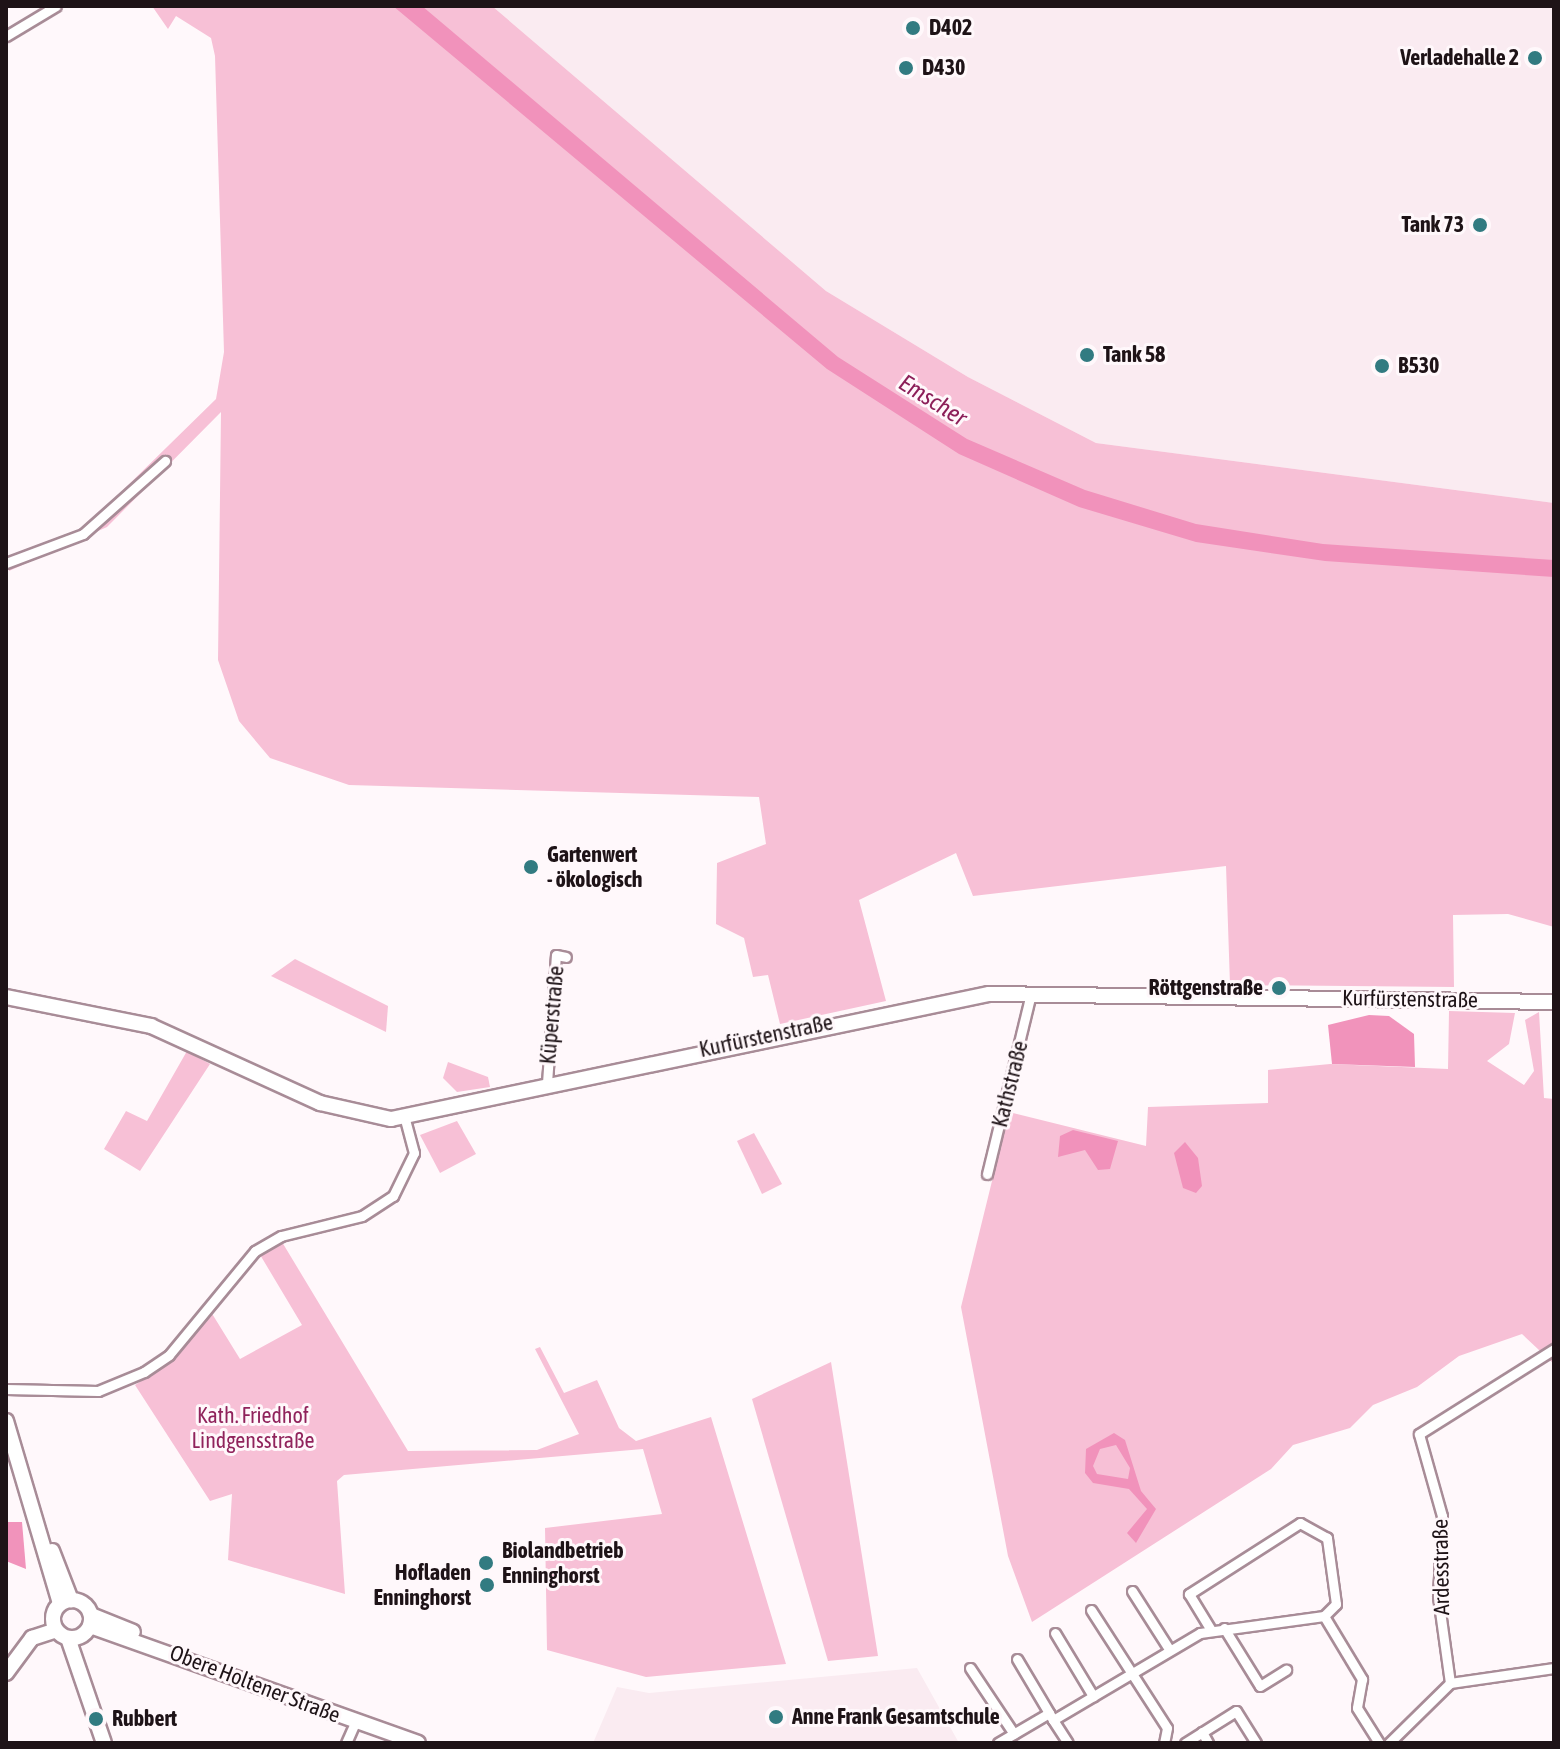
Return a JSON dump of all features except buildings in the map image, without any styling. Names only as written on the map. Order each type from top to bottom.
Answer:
[{"type":"main road","name":"Kurfürstenstraße","points":[[6,997],[109,1013],[202,1046],[333,1108],[405,1119],[547,1083],[913,1005],[1031,993],[1554,1002]]},
{"type":"main road","points":[[6,1421],[24,1489],[66,1602],[64,1631],[104,1743]]},
{"type":"main road","points":[[66,1602],[91,1620]]},
{"type":"main road","points":[[6,1673],[20,1651],[91,1620]]},
{"type":"main road","name":"Obere Holtener Straße","points":[[91,1620],[355,1723],[418,1743]]},
{"type":"street","points":[[6,36],[56,6]]},
{"type":"street","points":[[6,563],[83,534],[165,461]]},
{"type":"street","name":"Küperstraße","points":[[547,1083],[556,955],[566,957]]},
{"type":"street","name":"Kathstraße","points":[[987,1174],[1031,993]]},
{"type":"street","points":[[6,1389],[98,1391],[144,1372],[169,1355],[255,1251],[281,1236],[362,1216],[393,1196],[414,1153],[405,1119]]},
{"type":"street","name":"Ardesstraße","points":[[1450,1683],[1438,1596],[1442,1516],[1419,1434],[1554,1349]]},
{"type":"street","points":[[998,1743],[1093,1696],[1169,1649],[1211,1630],[1324,1616],[1336,1604],[1334,1552],[1313,1525],[1300,1523],[1189,1594],[1211,1630]]},
{"type":"street","points":[[1132,1591],[1169,1649]]},
{"type":"street","points":[[1091,1610],[1167,1728],[1167,1743]]},
{"type":"street","points":[[1324,1616],[1362,1679],[1357,1708],[1379,1743]]},
{"type":"street","points":[[1224,1628],[1260,1686],[1286,1670]]},
{"type":"street","points":[[1055,1633],[1093,1696]]},
{"type":"street","points":[[1017,1659],[1068,1743]]},
{"type":"street","points":[[970,1668],[1014,1734]]},
{"type":"street","points":[[1389,1743],[1450,1683],[1554,1668]]},
{"type":"street","points":[[1185,1743],[1236,1711],[1256,1743]]},
{"type":"street","points":[[346,1743],[355,1723]]},
{"type":"street","points":[[1202,1732],[1208,1743]]},
{"type":"shaded area","points":[[393,6],[422,6],[838,357],[967,439],[1085,490],[1196,524],[1323,544],[1554,560],[1554,577],[1325,561],[1196,542],[1079,507],[959,454],[827,369]]},
{"type":"shaded area","points":[[492,6],[1554,6],[1554,503],[1096,443],[968,377],[826,291]]},
{"type":"shaded area","points":[[1369,1015],[1389,1016],[1414,1034],[1415,1067],[1332,1064],[1328,1025]]},
{"type":"shaded area","points":[[1073,1130],[1118,1141],[1110,1169],[1098,1170],[1085,1150],[1058,1157],[1060,1136]]},
{"type":"shaded area","points":[[1185,1142],[1198,1158],[1202,1186],[1196,1193],[1183,1188],[1174,1153]]},
{"type":"shaded area","points":[[1114,1433],[1125,1440],[1141,1491],[1156,1509],[1136,1543],[1127,1533],[1147,1509],[1129,1489],[1093,1483],[1085,1473],[1086,1449]],"holes":[[[1116,1445],[1130,1468],[1128,1479],[1097,1474],[1093,1466],[1100,1449]]]},
{"type":"shaded area","points":[[6,1522],[22,1522],[26,1569],[6,1561]]},
{"type":"shaded area","name":"Anne Frank Gesamtschule","points":[[917,1668],[959,1743],[593,1743],[617,1687],[649,1693]]},
{"type":"green space","points":[[152,6],[492,6],[826,291],[968,377],[1096,443],[1554,503],[1554,927],[1508,914],[1453,915],[1454,987],[1230,985],[1226,866],[973,896],[956,853],[859,900],[886,1001],[780,1024],[768,975],[753,977],[744,938],[716,924],[717,863],[766,844],[759,797],[349,785],[270,758],[239,721],[218,660],[221,412],[107,527],[9,571],[10,563],[71,541],[216,399],[224,352],[215,56],[211,38],[176,16],[168,29]]},
{"type":"green space","points":[[295,959],[388,1006],[386,1032],[271,976]]},
{"type":"green space","points":[[1449,1011],[1515,1013],[1509,1044],[1487,1061],[1524,1085],[1534,1071],[1525,1020],[1539,1012],[1544,1098],[1554,1099],[1554,1364],[1522,1334],[1459,1356],[1417,1387],[1373,1405],[1350,1428],[1293,1445],[1271,1469],[1032,1622],[1008,1556],[961,1307],[1009,1112],[1146,1146],[1148,1107],[1268,1103],[1268,1070],[1330,1064],[1448,1069]]},
{"type":"green space","points":[[187,1051],[210,1064],[140,1171],[104,1149],[126,1111],[147,1121]]},
{"type":"green space","points":[[448,1062],[488,1077],[490,1087],[457,1092],[443,1078]]},
{"type":"green space","points":[[457,1121],[476,1154],[440,1173],[420,1135]]},
{"type":"green space","points":[[754,1133],[782,1184],[762,1194],[737,1141]]},
{"type":"green space","name":"Kath. Friedhof Lindgensstraße","points":[[282,1242],[408,1451],[537,1450],[579,1434],[535,1349],[540,1347],[564,1393],[597,1380],[619,1428],[636,1441],[711,1417],[786,1664],[646,1677],[547,1650],[545,1528],[662,1514],[643,1449],[344,1475],[337,1481],[345,1594],[228,1560],[232,1494],[210,1501],[135,1385],[170,1362],[211,1312],[240,1359],[302,1325],[259,1253]]},
{"type":"green space","points":[[831,1362],[878,1656],[828,1661],[752,1399]]},
{"type":"place","name":"D402","points":[[913,28]]},
{"type":"place","name":"Verladehalle 2","points":[[1535,58]]},
{"type":"place","name":"D430","points":[[906,68]]},
{"type":"place","name":"Tank 73","points":[[1480,225]]},
{"type":"place","name":"Tank 58","points":[[1087,355]]},
{"type":"place","name":"B530","points":[[1382,366]]},
{"type":"place","name":"Gartenwert - ökologisch","points":[[531,867]]},
{"type":"place","name":"Röttgenstraße","points":[[1279,988]]},
{"type":"place","name":"Biolandbetrieb Enninghorst","points":[[486,1563]]},
{"type":"place","name":"Hofladen Enninghorst","points":[[487,1585]]},
{"type":"place","name":"Anne Frank Gesamtschule","points":[[776,1717]]},
{"type":"place","name":"Rubbert","points":[[96,1719]]},
{"type":"water label","name":"Emscher","points":[[933,400]]}]
